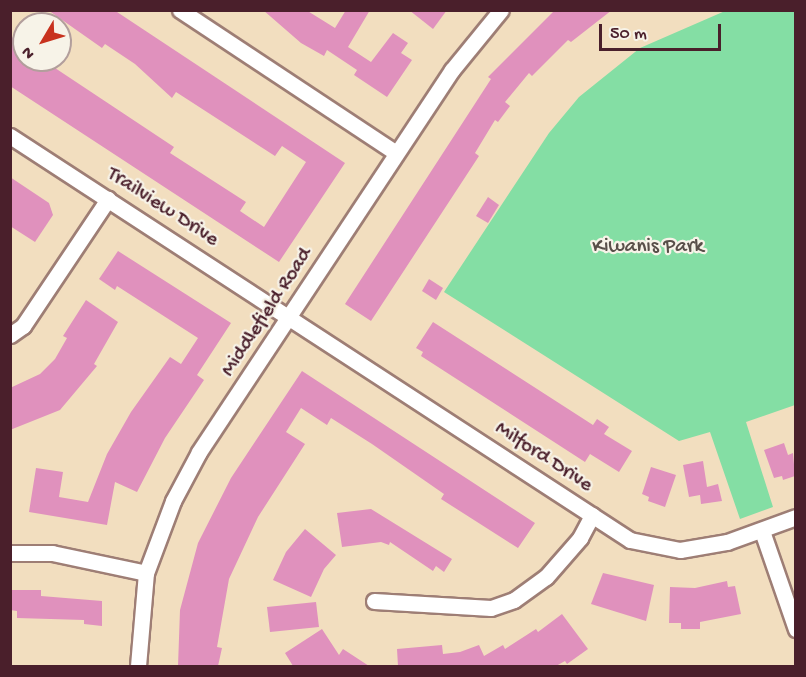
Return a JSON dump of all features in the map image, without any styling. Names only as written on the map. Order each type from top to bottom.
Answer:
[{"type":"street","points":[[180,10],[396,153]]},
{"type":"street","name":"Middlefield Road","points":[[138,666],[146,573],[173,501],[199,452],[452,70],[501,10]]},
{"type":"street","name":"Trailview Drive","points":[[10,136],[291,315]]},
{"type":"street","points":[[10,335],[22,326],[108,199]]},
{"type":"street","name":"Milford Drive","points":[[291,315],[630,540],[680,550],[762,531],[795,518]]},
{"type":"street","points":[[374,602],[491,608],[514,600],[546,577],[580,538],[592,515]]},
{"type":"street","points":[[762,531],[795,629]]},
{"type":"street","points":[[10,553],[52,553],[146,573]]},
{"type":"green space","name":"Kiwanis Park","points":[[725,11],[796,11],[795,405],[746,422],[773,507],[740,519],[710,432],[679,441],[444,292],[549,133],[579,97],[640,48]]},
{"type":"building","points":[[48,10],[114,10],[345,163],[279,262],[10,86],[10,36],[12,37],[12,72],[61,72],[174,147],[170,153],[246,202],[240,211],[264,227],[306,162],[282,146],[275,156],[176,92],[172,98],[135,64],[105,44],[102,48],[72,27],[72,12]]},
{"type":"building","points":[[263,10],[306,10],[335,28],[346,10],[370,10],[348,47],[371,62],[393,33],[408,43],[401,53],[412,60],[387,97],[354,75],[357,70],[327,50],[324,56],[301,43]]},
{"type":"building","points":[[409,10],[447,10],[433,29]]},
{"type":"building","points":[[555,10],[612,10],[571,42],[568,40],[532,76],[529,73],[505,102],[510,106],[498,122],[495,120],[475,153],[479,156],[371,321],[345,304],[491,79],[488,77]]},
{"type":"building","points":[[10,177],[49,203],[53,215],[35,242],[10,226]]},
{"type":"building","points":[[488,197],[499,205],[488,223],[476,216]]},
{"type":"building","points":[[118,251],[231,323],[197,375],[204,380],[165,438],[137,492],[115,482],[107,525],[29,512],[36,468],[63,472],[59,497],[88,502],[107,454],[131,412],[170,357],[181,364],[198,338],[117,286],[115,290],[99,279]]},
{"type":"building","points":[[429,279],[443,288],[436,300],[422,291]]},
{"type":"building","points":[[86,300],[118,322],[94,364],[97,366],[60,410],[10,430],[10,388],[40,374],[55,359],[67,338],[63,336]]},
{"type":"building","points":[[433,322],[593,425],[597,419],[609,427],[604,434],[632,451],[619,472],[590,454],[585,462],[421,356],[423,352],[416,348]]},
{"type":"building","points":[[302,371],[535,523],[518,548],[441,499],[444,494],[372,444],[331,418],[327,425],[301,408],[286,432],[305,444],[258,517],[229,579],[217,647],[222,648],[218,666],[178,666],[180,610],[198,543],[231,478]]},
{"type":"building","points":[[784,443],[788,455],[793,453],[795,476],[783,480],[782,476],[774,478],[764,450]]},
{"type":"building","points":[[703,461],[707,487],[718,484],[722,501],[701,504],[700,495],[689,497],[683,465]]},
{"type":"building","points":[[651,467],[676,475],[665,507],[648,501],[649,497],[642,494]]},
{"type":"building","points":[[371,509],[452,559],[444,572],[436,566],[433,571],[390,542],[389,545],[381,542],[342,547],[337,513]]},
{"type":"building","points":[[305,529],[336,555],[324,569],[311,597],[273,580],[286,552]]},
{"type":"building","points":[[603,573],[654,585],[646,621],[591,604]]},
{"type":"building","points":[[727,581],[728,587],[735,586],[741,614],[700,622],[700,629],[681,629],[681,623],[669,623],[670,587],[695,588]]},
{"type":"building","points":[[10,590],[41,590],[41,596],[102,601],[102,626],[84,624],[84,620],[17,618],[17,611],[10,610]]},
{"type":"building","points":[[316,602],[319,627],[270,632],[267,607]]},
{"type":"building","points":[[562,614],[588,649],[567,664],[565,661],[556,666],[398,666],[397,649],[442,645],[443,654],[460,652],[479,645],[484,656],[503,645],[505,649],[536,629],[538,632]]},
{"type":"building","points":[[322,629],[339,655],[343,649],[369,666],[293,666],[285,653]]}]
